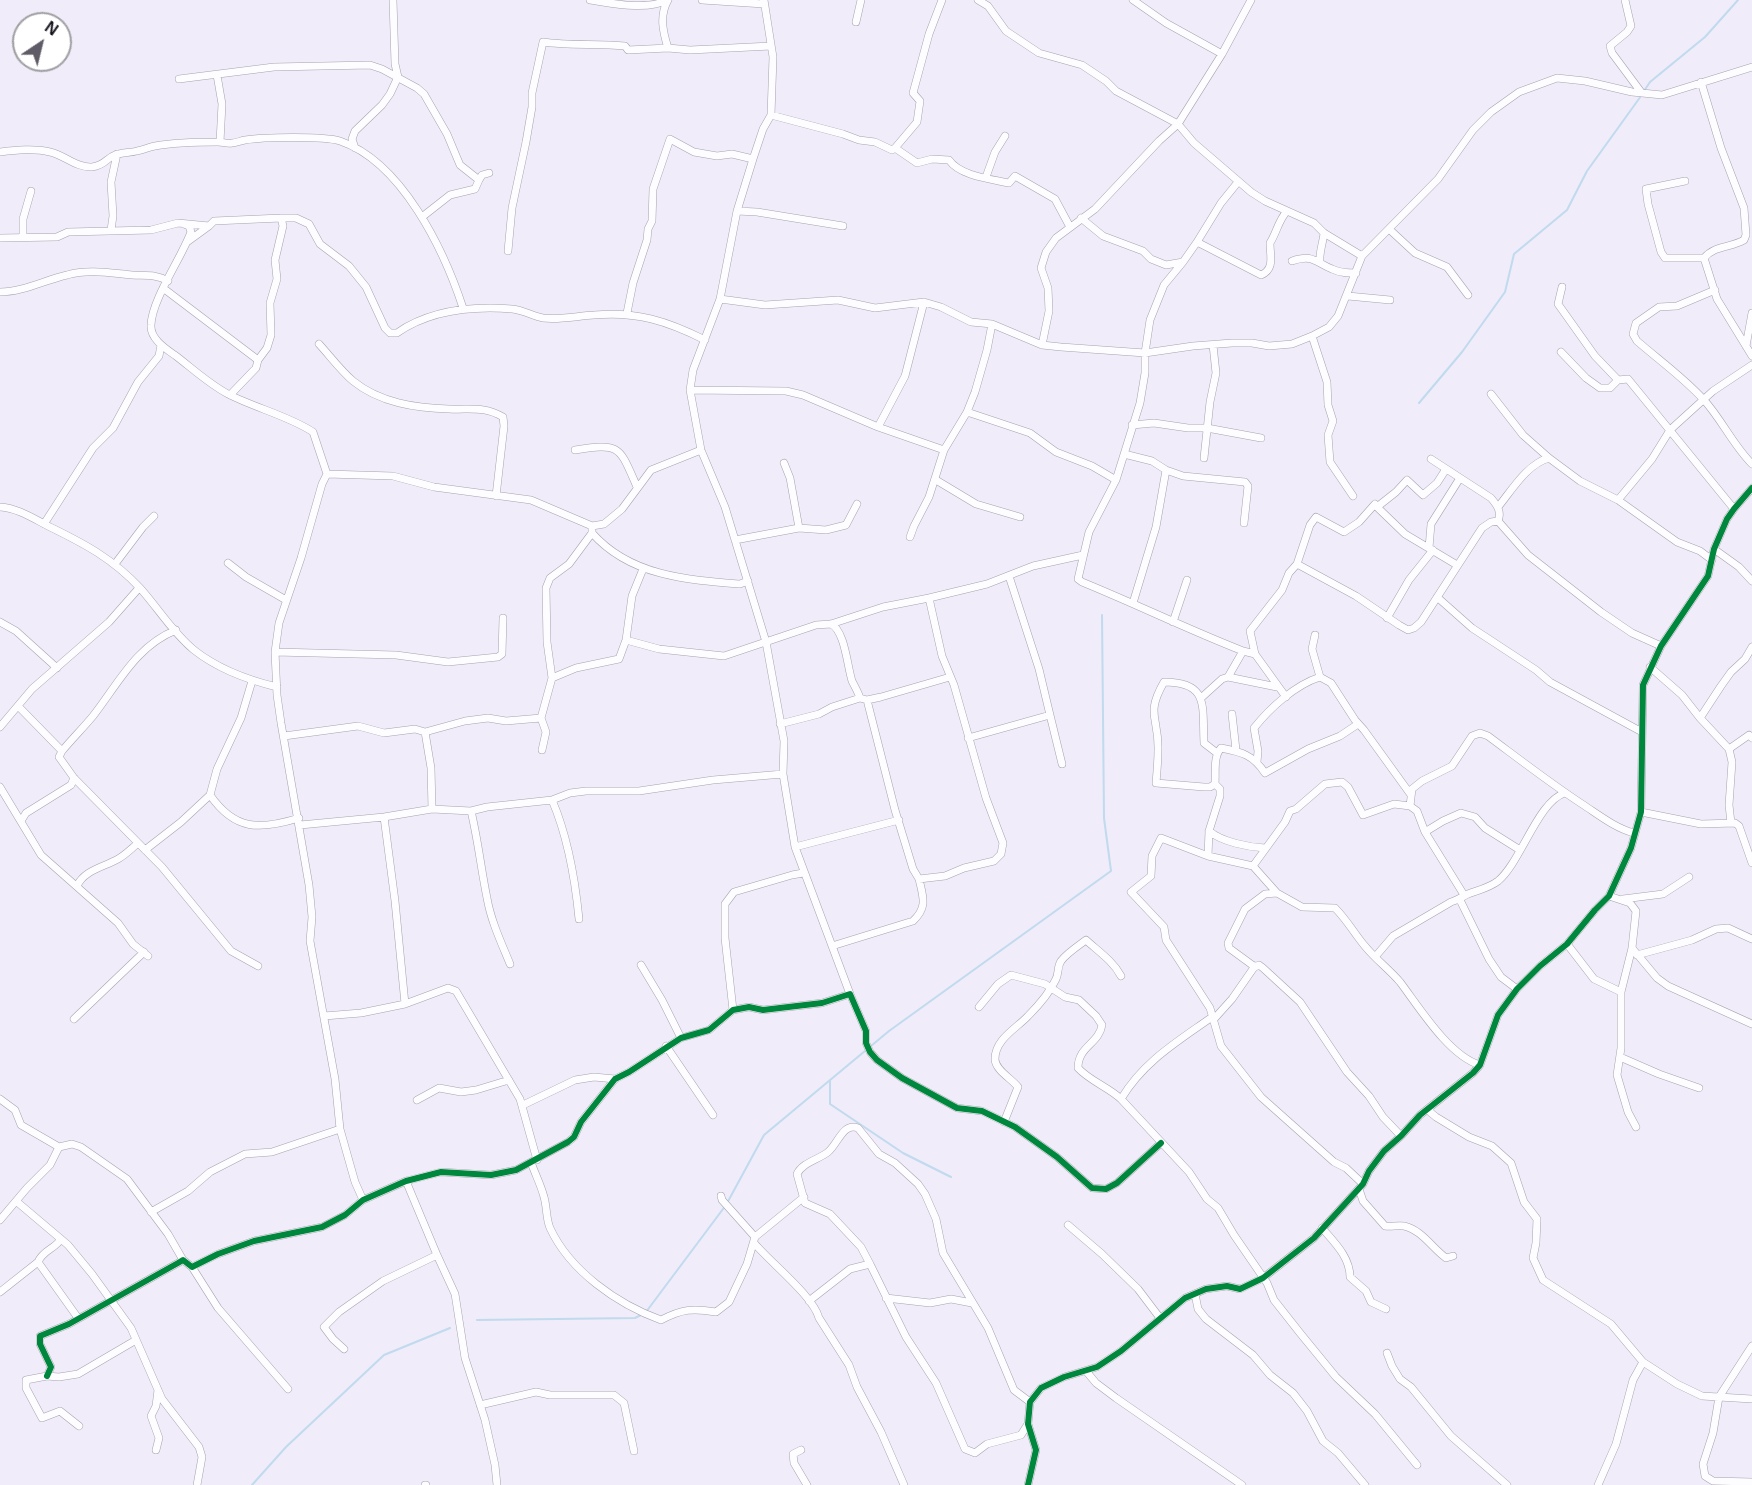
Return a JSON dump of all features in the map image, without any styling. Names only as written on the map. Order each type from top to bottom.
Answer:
[{"type":"street","points":[[355,148],[352,139],[355,131],[382,105],[398,77],[395,64],[393,0]]},
{"type":"street","points":[[590,0],[617,4],[658,5],[667,0]]},
{"type":"street","points":[[667,0],[662,22],[668,48]]},
{"type":"street","points":[[702,0],[764,2],[773,57],[771,115],[763,129],[737,211],[720,299],[693,370],[690,390],[701,450],[725,507],[766,642],[783,741],[783,774],[795,847],[803,873],[866,1031],[866,1043],[877,1060],[902,1078],[957,1108],[982,1111],[1016,1127],[1057,1157],[1092,1188],[1106,1189],[1117,1183],[1161,1143]]},
{"type":"street","points":[[856,22],[861,0]]},
{"type":"street","points":[[771,115],[859,140],[875,142],[891,150],[895,148],[917,122],[920,101],[913,93],[929,34],[942,0]]},
{"type":"street","points":[[978,0],[988,6],[1006,32],[1040,53],[1082,65],[1106,81],[1116,91],[1178,124],[1194,143],[1238,182],[1265,201],[1314,223],[1324,233],[1362,256]]},
{"type":"street","points":[[1133,0],[1166,23],[1222,54]]},
{"type":"street","points":[[1042,345],[1049,311],[1048,288],[1041,268],[1046,252],[1056,238],[1095,208],[1178,124],[1222,54],[1251,0]]},
{"type":"street","points":[[1624,0],[1631,26],[1610,46],[1612,53],[1641,92]]},
{"type":"street","points":[[508,251],[512,208],[543,42],[613,44],[625,46],[628,50],[771,46]]},
{"type":"street","points":[[179,79],[274,67],[370,65],[398,77],[424,94],[447,134],[460,165],[479,180]]},
{"type":"street","points":[[720,299],[765,306],[838,300],[875,308],[924,302],[941,307],[970,322],[992,324],[1042,345],[1145,353],[1193,346],[1252,343],[1269,346],[1292,344],[1329,327],[1348,297],[1362,256],[1438,179],[1473,130],[1491,112],[1519,92],[1557,78],[1585,81],[1632,92],[1662,95],[1739,73],[1752,67]]},
{"type":"street","points":[[217,75],[222,104],[219,142]]},
{"type":"street","points":[[1701,82],[1720,148],[1744,208],[1746,229],[1744,240],[1709,252],[1704,258]]},
{"type":"street","points":[[986,177],[995,152],[1005,136]]},
{"type":"street","points":[[0,152],[47,151],[81,166],[91,167],[106,163],[112,155],[157,146],[316,138],[339,141],[355,148],[392,175],[422,217],[456,286],[463,308]]},
{"type":"street","points":[[627,313],[633,282],[652,221],[653,189],[670,139],[694,152],[717,156],[732,154],[753,159]]},
{"type":"street","points":[[895,148],[917,163],[932,159],[948,160],[953,166],[1009,183],[1015,176],[1055,199],[1070,227]]},
{"type":"street","points":[[111,230],[113,216],[111,182],[117,154]]},
{"type":"street","points":[[422,217],[450,195],[475,189],[482,175],[489,173]]},
{"type":"street","points":[[1685,181],[1646,189],[1648,204],[1661,252],[1665,258],[1704,258]]},
{"type":"street","points":[[1238,182],[1221,203],[1183,262],[1164,285],[1159,297],[1150,320],[1140,403],[1116,480],[1089,532],[1078,579],[1173,622],[1255,654]]},
{"type":"street","points":[[23,238],[23,219],[31,191]]},
{"type":"street","points":[[737,211],[757,212],[843,226]]},
{"type":"street","points":[[1197,242],[1248,270],[1261,275],[1265,274],[1270,268],[1270,243],[1279,220],[1287,211]]},
{"type":"street","points":[[230,395],[256,368],[271,335],[270,303],[277,279],[275,260],[283,226],[281,218]]},
{"type":"street","points":[[187,242],[214,221],[296,218],[309,224],[320,244],[350,266],[366,287],[385,328],[390,333],[397,333],[434,316],[463,308],[514,310],[544,318],[627,313],[657,319],[705,340]]},
{"type":"street","points":[[1081,218],[1104,236],[1143,251],[1151,259],[1166,265],[1183,262]]},
{"type":"street","points":[[184,224],[189,226],[191,232],[163,288],[150,326],[153,335],[161,345],[209,383],[230,395],[313,432],[327,474],[279,623],[275,652],[277,687],[311,906],[310,941],[335,1079],[340,1129],[355,1182],[363,1200]]},
{"type":"street","points":[[0,238],[57,237],[68,232],[151,230],[184,224],[208,226]]},
{"type":"street","points":[[1389,229],[1414,253],[1448,267],[1468,295]]},
{"type":"street","points":[[1320,262],[1319,254],[1323,245],[1324,233]]},
{"type":"street","points":[[1292,261],[1312,258],[1329,268],[1356,273]]},
{"type":"street","points":[[1704,258],[1717,299],[1752,356]]},
{"type":"street","points":[[0,292],[31,286],[69,274],[89,272],[150,275],[168,281]]},
{"type":"street","points":[[1562,287],[1558,304],[1595,356],[1618,380]]},
{"type":"street","points":[[163,288],[258,360]]},
{"type":"street","points":[[1715,290],[1677,306],[1659,307],[1636,323],[1633,334],[1637,341],[1704,400],[1741,453],[1752,464]]},
{"type":"street","points":[[1348,297],[1390,300]]},
{"type":"street","points":[[878,427],[905,376],[924,302]]},
{"type":"street","points":[[1746,346],[1752,313]]},
{"type":"street","points":[[910,537],[936,480],[944,450],[967,412],[987,350],[992,324]]},
{"type":"street","points":[[1312,336],[1327,382],[1328,405],[1333,421],[1328,435],[1330,462],[1353,496]]},
{"type":"street","points":[[318,344],[353,381],[378,395],[418,408],[488,409],[503,417],[496,496]]},
{"type":"street","points":[[44,524],[93,448],[113,428],[138,381],[159,356],[161,345]]},
{"type":"street","points":[[1204,458],[1216,373],[1213,345]]},
{"type":"street","points":[[1561,352],[1586,378],[1600,388],[1610,388],[1618,380],[1628,379],[1734,509]]},
{"type":"street","points":[[1618,500],[1652,459],[1670,430],[1722,384],[1752,365]]},
{"type":"street","points":[[690,390],[786,391],[802,395],[878,427],[944,450]]},
{"type":"street","points":[[1491,394],[1523,435],[1549,458],[1580,481],[1618,500],[1677,542],[1700,551],[1712,560]]},
{"type":"street","points":[[967,412],[1030,433],[1056,452],[1092,466],[1116,480]]},
{"type":"street","points":[[1132,425],[1154,423],[1207,428],[1261,438]]},
{"type":"street","points":[[575,450],[604,446],[614,449],[623,456],[637,487]]},
{"type":"street","points":[[542,750],[546,732],[541,718],[552,678],[547,642],[546,588],[550,578],[569,564],[592,530],[604,524],[622,509],[651,470],[701,450]]},
{"type":"street","points":[[1124,454],[1152,461],[1166,470],[1183,476],[1245,482],[1248,486],[1244,523]]},
{"type":"street","points":[[1498,507],[1532,466],[1540,460],[1549,458]]},
{"type":"street","points":[[1431,459],[1491,498],[1498,507],[1500,517],[1498,521]]},
{"type":"street","points":[[784,463],[790,478],[800,528]]},
{"type":"street","points":[[1377,507],[1407,480],[1423,495],[1437,483],[1446,469]]},
{"type":"street","points":[[1133,603],[1156,527],[1166,470]]},
{"type":"street","points":[[327,474],[393,476],[434,486],[531,500],[592,530],[601,544],[644,569],[683,579],[740,584],[748,581]]},
{"type":"street","points":[[1387,618],[1409,580],[1431,549],[1431,524],[1460,478]]},
{"type":"street","points":[[936,480],[976,504],[1020,517]]},
{"type":"street","points":[[1028,1485],[1036,1450],[1028,1424],[1030,1402],[1041,1388],[1064,1377],[1097,1367],[1121,1351],[1185,1298],[1206,1289],[1227,1286],[1240,1289],[1263,1278],[1296,1253],[1361,1186],[1384,1151],[1430,1107],[1456,1088],[1480,1065],[1498,1015],[1516,989],[1567,944],[1609,896],[1631,848],[1641,812],[1643,685],[1661,646],[1708,576],[1714,549],[1734,509],[1752,488]]},
{"type":"street","points":[[735,540],[800,528],[826,530],[846,525],[857,504]]},
{"type":"street","points":[[1286,697],[1255,654],[1250,631],[1282,590],[1289,573],[1297,564],[1310,525],[1316,517],[1344,532],[1359,522],[1375,504],[1405,534],[1457,565]]},
{"type":"street","points":[[0,507],[18,511],[92,547],[115,564],[195,650],[232,672],[252,681],[277,687]]},
{"type":"street","points":[[115,564],[154,516]]},
{"type":"street","points":[[1297,564],[1356,596],[1408,630],[1421,622],[1482,528],[1491,522],[1498,521]]},
{"type":"street","points":[[1498,521],[1528,555],[1601,612],[1632,633],[1661,646]]},
{"type":"street","points":[[1714,549],[1739,567],[1752,581]]},
{"type":"street","points":[[626,640],[659,649],[724,656],[816,625],[831,624],[883,607],[954,593],[1033,566],[1083,555]]},
{"type":"street","points":[[228,563],[246,577],[286,600]]},
{"type":"street","points":[[552,678],[576,668],[619,659],[626,640],[632,596],[644,569]]},
{"type":"street","points":[[1009,576],[1039,669],[1062,764]]},
{"type":"street","points":[[1173,622],[1187,580]]},
{"type":"street","points":[[0,727],[32,688],[109,622],[139,588]]},
{"type":"street","points":[[1437,597],[1472,628],[1536,670],[1550,682],[1642,732]]},
{"type":"street","points":[[919,879],[945,876],[964,868],[994,861],[1000,854],[1004,843],[986,798],[979,767],[933,622],[929,598]]},
{"type":"street","points":[[275,652],[396,655],[448,662],[498,657],[502,654],[503,618]]},
{"type":"street","points":[[0,622],[16,631],[57,668]]},
{"type":"street","points":[[831,624],[836,626],[840,634],[852,680],[864,699],[898,820],[913,869],[919,879],[924,903],[921,914],[913,921],[832,946]]},
{"type":"street","points":[[176,630],[160,637],[145,649],[59,757],[74,778],[183,891],[231,951],[258,966]]},
{"type":"street","points":[[1315,635],[1312,648],[1320,677],[1331,683],[1358,724],[1411,795]]},
{"type":"street","points":[[1700,717],[1731,672],[1745,659],[1752,647]]},
{"type":"street","points":[[1228,677],[1243,651]]},
{"type":"street","points":[[1650,667],[1682,695],[1729,749],[1732,762],[1729,805],[1731,823]]},
{"type":"street","points":[[780,724],[819,714],[832,707],[908,691],[950,677]]},
{"type":"street","points":[[1201,698],[1222,679],[1228,677],[1278,687]]},
{"type":"street","points":[[1257,762],[1254,728],[1286,697],[1320,677]]},
{"type":"street","points":[[145,850],[181,822],[210,795],[217,769],[241,718],[252,681]]},
{"type":"street","points":[[1215,784],[1204,787],[1156,783],[1158,749],[1152,712],[1156,696],[1164,682],[1194,688],[1201,698],[1204,743],[1217,753]]},
{"type":"street","points":[[18,705],[62,751]]},
{"type":"street","points":[[1232,714],[1236,750]]},
{"type":"street","points":[[968,738],[1050,715]]},
{"type":"street","points":[[284,736],[358,726],[384,733],[416,729],[425,732],[465,721],[488,718],[506,721],[541,718]]},
{"type":"street","points":[[1208,856],[1209,831],[1220,795],[1220,789],[1215,784],[1217,753],[1221,748],[1236,750],[1257,762],[1265,773],[1308,749],[1340,736],[1358,724]]},
{"type":"street","points":[[425,732],[431,768],[432,809]]},
{"type":"street","points":[[1410,806],[1412,789],[1422,781],[1452,766],[1472,736],[1480,733],[1488,736],[1565,793],[1612,824],[1634,833]]},
{"type":"street","points":[[1729,749],[1749,735],[1752,738]]},
{"type":"street","points":[[210,795],[234,820],[251,826],[384,817],[432,809],[471,811],[552,800],[570,793],[586,791],[639,791],[713,780],[783,774]]},
{"type":"street","points":[[21,821],[26,813],[71,785],[74,778]]},
{"type":"street","points":[[1253,866],[1285,822],[1290,811],[1296,809],[1325,784],[1342,782],[1348,787],[1363,815],[1394,804],[1410,806],[1417,811],[1425,832],[1462,898],[1489,959],[1501,977],[1516,989]]},
{"type":"street","points":[[1555,798],[1557,786]]},
{"type":"street","points":[[0,788],[41,855],[118,923],[133,944],[146,954],[74,1018]]},
{"type":"street","points":[[1375,957],[1393,936],[1451,902],[1499,880],[1555,798],[1565,793]]},
{"type":"street","points":[[552,800],[567,845],[579,919]]},
{"type":"street","points":[[471,811],[487,898],[495,928],[510,964]]},
{"type":"street","points":[[1641,812],[1701,824],[1731,823],[1739,826],[1752,863]]},
{"type":"street","points":[[1425,832],[1443,820],[1461,813],[1475,817],[1485,828],[1520,850]]},
{"type":"street","points":[[384,817],[405,1004]]},
{"type":"street","points":[[795,847],[898,820]]},
{"type":"street","points":[[1209,831],[1219,839],[1253,848],[1265,848]]},
{"type":"street","points":[[1453,1256],[1446,1258],[1428,1241],[1410,1229],[1403,1226],[1385,1226],[1363,1201],[1361,1186],[1346,1168],[1334,1162],[1261,1097],[1221,1046],[1210,1008],[1166,940],[1164,927],[1131,892],[1151,876],[1152,856],[1157,845],[1161,843],[1161,838],[1208,856],[1253,866],[1277,893],[1302,907],[1335,908],[1347,919],[1360,940],[1375,957],[1389,969],[1422,1014],[1465,1059],[1480,1065]]},
{"type":"street","points":[[77,885],[86,874],[119,858],[138,844]]},
{"type":"street","points":[[733,1010],[725,938],[725,904],[734,892],[803,873]]},
{"type":"street","points":[[1623,899],[1663,894],[1689,877]]},
{"type":"street","points":[[1277,893],[1265,894],[1245,909],[1228,944],[1229,948],[1255,966],[1259,965],[1263,968],[1300,1002],[1347,1072],[1401,1136]]},
{"type":"street","points":[[1609,896],[1623,899],[1630,903],[1636,911],[1632,948],[1621,992],[1620,1057],[1617,1075],[1628,1112],[1636,1127]]},
{"type":"street","points":[[1637,955],[1692,940],[1716,929],[1728,928],[1752,939]]},
{"type":"street","points":[[1004,1122],[1018,1087],[997,1067],[995,1059],[998,1047],[1006,1035],[1028,1017],[1045,997],[1057,977],[1063,958],[1086,940],[1106,959],[1114,963],[1121,976]]},
{"type":"street","points":[[1567,944],[1594,978],[1621,992]]},
{"type":"street","points":[[1632,948],[1657,978],[1668,986],[1752,1024]]},
{"type":"street","points":[[641,965],[681,1038]]},
{"type":"street","points":[[1121,1099],[1133,1079],[1162,1052],[1213,1018],[1232,999],[1255,966]]},
{"type":"street","points":[[979,1006],[998,984],[1011,975],[1051,987],[1065,997],[1080,1000],[1096,1016],[1102,1025],[1101,1030],[1081,1053],[1078,1068],[1121,1099],[1189,1172],[1208,1199],[1218,1208],[1283,1313],[1359,1401],[1375,1414],[1417,1465]]},
{"type":"street","points":[[324,1016],[361,1013],[405,1004],[448,988],[456,991],[523,1105],[549,1227],[569,1260],[604,1289],[644,1314],[661,1320],[675,1312],[695,1308],[716,1312],[729,1302],[755,1240],[804,1197]]},
{"type":"street","points":[[192,1267],[218,1254],[254,1241],[322,1227],[345,1215],[363,1200],[406,1181],[441,1172],[491,1175],[516,1170],[574,1137],[581,1122],[615,1079],[681,1038],[709,1030],[733,1010],[749,1007],[763,1010],[822,1003],[850,994]]},
{"type":"street","points":[[666,1046],[713,1115]]},
{"type":"street","points":[[1620,1057],[1700,1088]]},
{"type":"street","points":[[523,1105],[575,1080],[594,1077],[615,1079]]},
{"type":"street","points":[[417,1100],[439,1088],[461,1092],[509,1080]]},
{"type":"street","points":[[0,1099],[15,1110],[21,1125],[59,1147],[72,1144],[81,1147],[127,1179],[168,1234],[183,1260],[192,1267],[218,1308],[288,1389]]},
{"type":"street","points":[[1430,1107],[1430,1112],[1436,1117],[1469,1137],[1492,1146],[1511,1163],[1524,1202],[1537,1218],[1533,1258],[1543,1280],[1611,1324],[1643,1362],[1688,1390],[1702,1396],[1752,1399]]},
{"type":"street","points":[[1028,1424],[1021,1435],[987,1444],[975,1453],[965,1449],[936,1383],[906,1337],[861,1247],[830,1214],[806,1203],[797,1174],[800,1168],[828,1152],[839,1140],[844,1130],[854,1126],[858,1128],[879,1154],[895,1163],[918,1184],[925,1194],[936,1219],[943,1253],[988,1328],[1014,1390],[1030,1402]]},
{"type":"street","points":[[151,1212],[188,1191],[210,1172],[245,1154],[272,1152],[340,1129]]},
{"type":"street","points":[[0,1220],[50,1165],[59,1147]]},
{"type":"street","points":[[406,1181],[436,1255],[455,1294],[465,1359],[480,1405],[495,1465],[497,1485]]},
{"type":"street","points":[[722,1196],[722,1200],[755,1240],[768,1260],[809,1301],[849,1365],[856,1388],[880,1432],[904,1485]]},
{"type":"street","points":[[16,1201],[61,1239],[92,1274],[131,1328],[158,1390],[178,1422],[199,1447],[202,1457],[199,1484]]},
{"type":"street","points":[[1068,1226],[1138,1288],[1160,1318]]},
{"type":"street","points":[[1322,1228],[1340,1249],[1350,1268],[1350,1277],[1366,1292],[1371,1302],[1386,1309]]},
{"type":"street","points":[[0,1292],[38,1262],[41,1255],[58,1244],[61,1239]]},
{"type":"street","points":[[344,1349],[324,1327],[339,1312],[383,1281],[436,1255]]},
{"type":"street","points":[[47,1376],[51,1367],[40,1344],[40,1336],[78,1318],[183,1260]]},
{"type":"street","points":[[38,1262],[78,1318]]},
{"type":"street","points":[[809,1301],[850,1269],[870,1264]]},
{"type":"street","points":[[1195,1294],[1198,1309],[1206,1319],[1253,1354],[1270,1375],[1293,1393],[1307,1411],[1323,1441],[1338,1453],[1365,1485]]},
{"type":"street","points":[[886,1298],[930,1303],[951,1299],[972,1303]]},
{"type":"street","points":[[79,1426],[60,1411],[42,1418],[25,1383],[26,1380],[78,1374],[136,1340]]},
{"type":"street","points":[[1752,1346],[1719,1397],[1713,1433],[1703,1464],[1705,1476],[1713,1481],[1752,1482]]},
{"type":"street","points":[[1388,1353],[1392,1366],[1400,1379],[1411,1387],[1450,1436],[1507,1485]]},
{"type":"street","points":[[1598,1485],[1616,1444],[1633,1380],[1643,1362]]},
{"type":"street","points":[[1086,1371],[1096,1383],[1116,1398],[1242,1485]]},
{"type":"street","points":[[156,1450],[159,1438],[151,1416],[156,1406],[158,1390]]},
{"type":"street","points":[[480,1405],[536,1392],[550,1395],[614,1395],[624,1403],[634,1451]]},
{"type":"street","points":[[801,1450],[793,1454],[794,1463],[807,1485]]},
{"type":"waterway","points":[[1644,91],[1650,82],[1705,37],[1738,0]]},
{"type":"waterway","points":[[1419,403],[1462,352],[1505,292],[1514,254],[1567,210],[1587,171],[1641,96]]},
{"type":"waterway","points":[[646,1312],[726,1205],[764,1135],[889,1031],[1111,871],[1104,818],[1102,615]]},
{"type":"waterway","points":[[830,1080],[830,1104],[903,1153],[951,1177]]},
{"type":"waterway","points":[[477,1320],[635,1318],[641,1315]]},
{"type":"waterway","points":[[252,1485],[286,1447],[384,1355],[450,1328]]},
{"type":"cycle path","points":[[1028,1485],[1036,1450],[1028,1424],[1030,1402],[1041,1388],[1064,1377],[1097,1367],[1121,1351],[1185,1298],[1206,1289],[1227,1286],[1240,1289],[1263,1278],[1314,1238],[1363,1184],[1369,1171],[1384,1151],[1420,1115],[1480,1065],[1498,1015],[1517,989],[1567,944],[1609,896],[1631,848],[1641,812],[1643,685],[1661,646],[1708,576],[1714,549],[1727,519],[1752,488]]},
{"type":"cycle path","points":[[47,1376],[51,1367],[40,1344],[40,1336],[69,1324],[183,1260],[192,1267],[218,1254],[254,1241],[322,1227],[345,1215],[363,1200],[406,1181],[441,1172],[491,1175],[516,1170],[574,1137],[581,1122],[615,1079],[681,1038],[709,1030],[733,1010],[749,1007],[763,1010],[822,1003],[850,994],[866,1031],[866,1043],[877,1060],[902,1078],[957,1108],[982,1111],[1015,1127],[1057,1157],[1092,1188],[1106,1189],[1117,1183],[1161,1143]]}]
